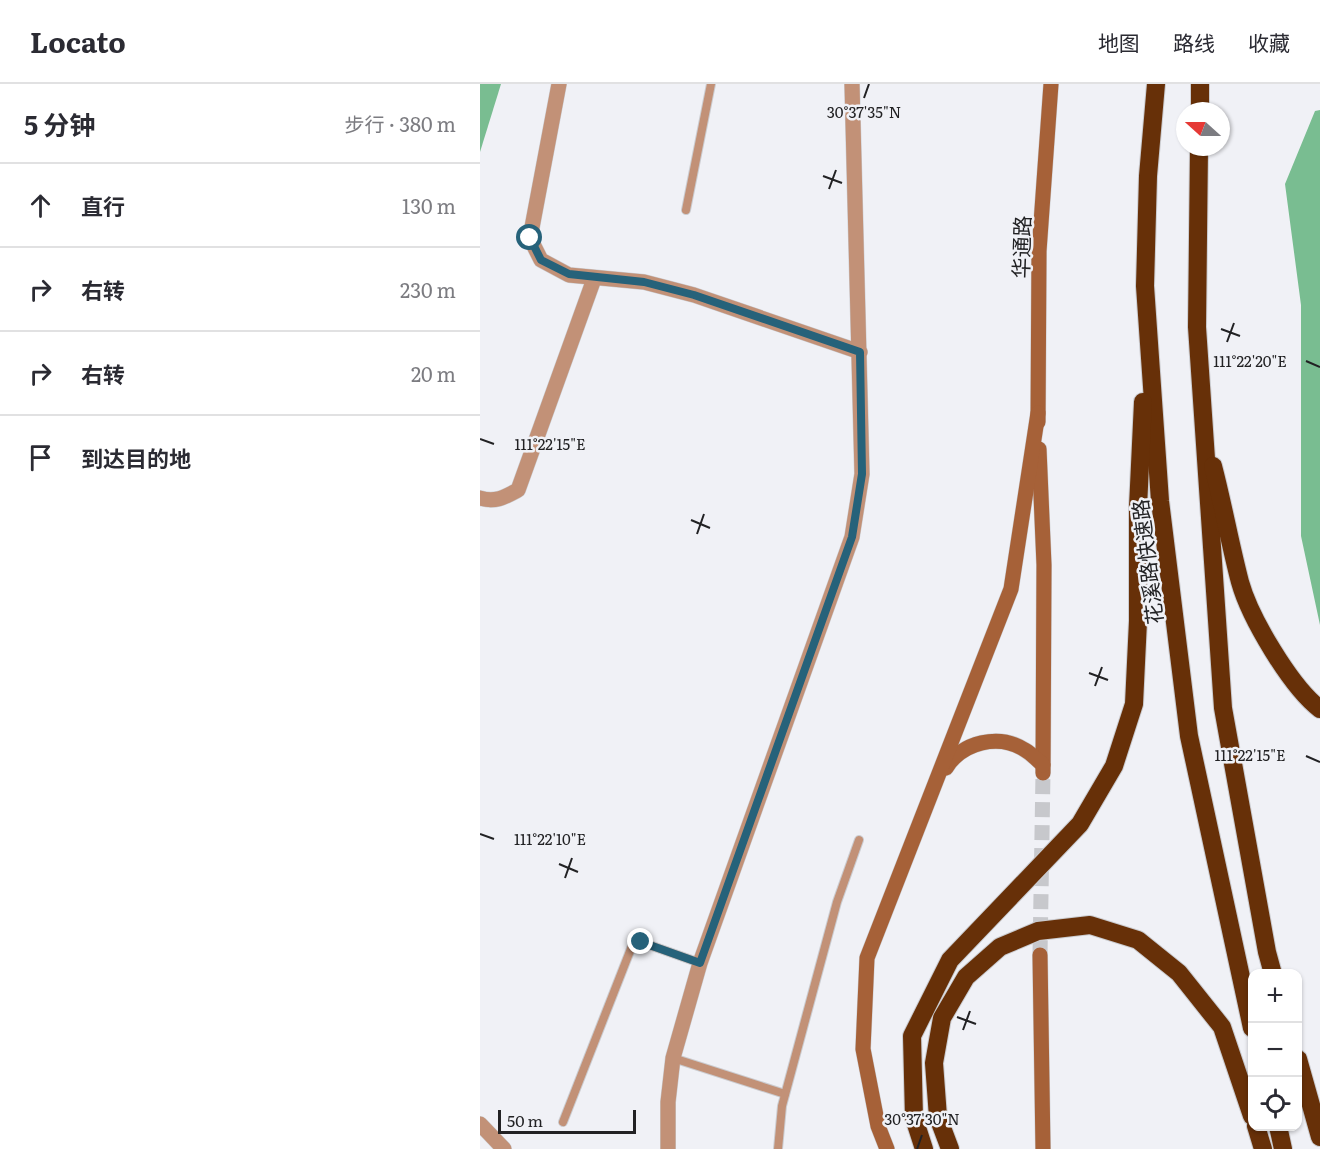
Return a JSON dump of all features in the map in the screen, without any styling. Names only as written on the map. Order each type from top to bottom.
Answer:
[{"type":"highway","name":"花溪路快速路","points":[[1156,84],[1148,176],[1145,286],[1160,501],[1189,736],[1251,1023]]},
{"type":"highway","points":[[1200,84],[1200,102]]},
{"type":"highway","points":[[1199,156],[1197,327],[1223,708],[1272,969]]},
{"type":"highway","points":[[924,1149],[914,1118],[912,1036],[950,960],[1080,824],[1114,766],[1134,704],[1138,621],[1138,507],[1148,323]]},
{"type":"highway","points":[[1203,426],[1241,585],[1267,640],[1304,697],[1320,709]]},
{"type":"highway","points":[[950,1149],[938,1117],[934,1064],[942,1018],[966,977],[1000,947],[1038,931],[1090,924],[1138,940],[1179,973],[1222,1027],[1248,1104]]},
{"type":"highway","points":[[1302,1073],[1320,1137]]},
{"type":"highway","points":[[1258,1131],[1263,1149]]},
{"type":"highway","points":[[1279,1131],[1283,1149]]},
{"type":"street","points":[[559,84],[530,238],[541,260],[569,274],[594,279],[644,282],[694,295],[860,352]]},
{"type":"street","points":[[668,1149],[668,1102],[673,1058],[700,963],[852,537],[862,474],[852,84]]},
{"type":"street","name":"华通路","points":[[1038,413],[1039,251],[1051,84]]},
{"type":"street","points":[[480,498],[496,500],[518,490],[594,279]]},
{"type":"street","points":[[938,780],[952,758],[972,745],[994,741],[1012,743],[1025,750],[1043,769],[1044,565],[1038,413]]},
{"type":"street","points":[[887,1149],[878,1126],[863,1049],[867,958],[1011,589],[1038,413]]},
{"type":"street","points":[[1040,955],[1043,1149]]},
{"type":"street","points":[[480,1124],[504,1149]]},
{"type":"lane","points":[[686,210],[711,84]]},
{"type":"lane","points":[[778,1149],[785,1094],[837,902],[859,840]]},
{"type":"lane","points":[[563,1122],[632,946],[641,942],[700,963]]},
{"type":"lane","points":[[673,1058],[785,1094]]},
{"type":"green space","points":[[480,84],[501,84],[480,152]]},
{"type":"green space","points":[[1320,110],[1320,625],[1301,536],[1301,305],[1285,184],[1315,111]]},
{"type":"tunnel","points":[[1040,955],[1043,773]]},
{"type":"route","points":[[530,238],[541,260],[569,274],[594,279],[644,282],[694,295],[860,352],[862,474],[852,537],[700,963],[641,942]]}]
